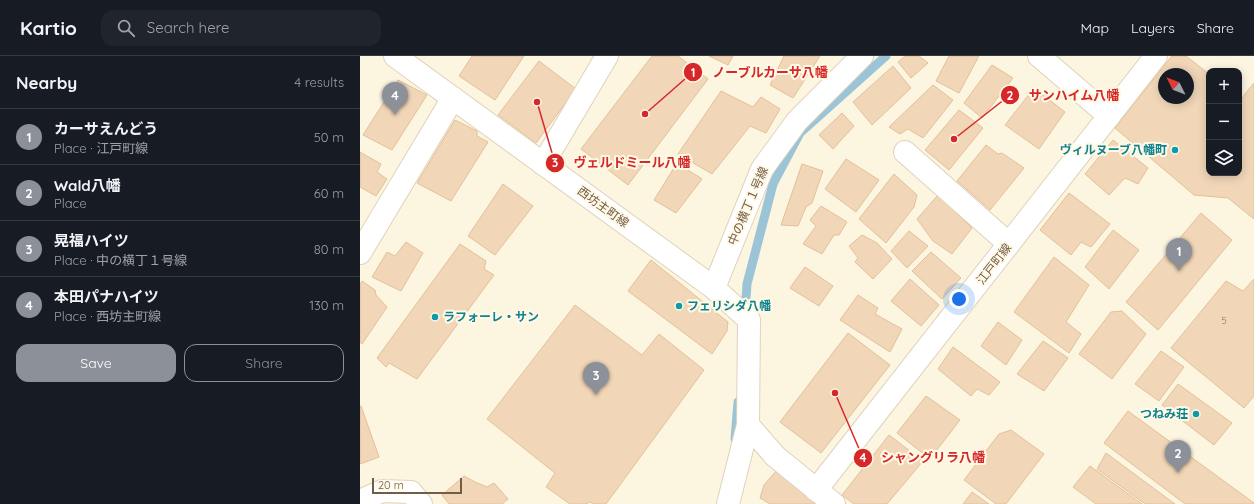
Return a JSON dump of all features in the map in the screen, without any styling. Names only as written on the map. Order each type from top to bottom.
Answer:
[{"type":"street","name":"西坊主町線","points":[[395,56],[714,288]]},
{"type":"street","points":[[543,164],[607,56]]},
{"type":"street","name":"中の横丁１号線","points":[[714,288],[762,169],[796,121],[862,56]]},
{"type":"street","points":[[1038,56],[1109,116]]},
{"type":"street","name":"江戸町線","points":[[816,490],[1156,56]]},
{"type":"street","points":[[360,254],[453,98]]},
{"type":"street","points":[[904,152],[1009,244]]},
{"type":"street","points":[[714,288],[742,314],[748,425],[728,504]]},
{"type":"street","points":[[748,425],[775,456],[834,504]]},
{"type":"street","points":[[360,501],[382,491],[411,492],[422,504]]},
{"type":"building","points":[[472,56],[524,56],[495,100],[459,76]]},
{"type":"building","points":[[652,56],[678,56],[708,79],[628,185],[581,149]]},
{"type":"building","points":[[709,56],[733,56],[728,65]]},
{"type":"building","points":[[784,56],[820,56],[793,98],[770,85]]},
{"type":"building","points":[[905,56],[919,56],[928,63],[911,78],[898,62]]},
{"type":"building","points":[[949,56],[979,56],[959,93],[936,81]]},
{"type":"building","name":"ヴィルヌーブ八幡町","points":[[1172,56],[1186,56],[1206,72],[1206,176],[1242,176],[1242,98],[1254,83],[1254,219],[1228,198],[1194,195],[1115,128],[1158,74],[1158,104],[1194,104],[1194,68],[1162,68]]},
{"type":"building","points":[[539,61],[576,89],[536,143],[498,115]]},
{"type":"building","points":[[992,65],[1013,78],[982,118],[964,103]]},
{"type":"building","points":[[893,66],[911,88],[872,125],[853,102]]},
{"type":"building","points":[[398,80],[427,95],[392,150],[363,135]]},
{"type":"building","points":[[933,85],[953,100],[923,138],[908,129],[900,134],[889,127]]},
{"type":"building","points":[[1034,88],[1065,112],[1039,149],[1005,125]]},
{"type":"building","points":[[721,91],[753,107],[761,97],[780,109],[766,133],[750,126],[712,174],[678,154]]},
{"type":"building","points":[[959,110],[983,128],[949,170],[925,150]]},
{"type":"building","points":[[842,113],[854,126],[833,149],[819,135]]},
{"type":"building","points":[[455,120],[477,131],[477,136],[488,142],[451,201],[417,183]]},
{"type":"building","points":[[1113,140],[1148,168],[1138,184],[1125,178],[1109,195],[1085,174]]},
{"type":"building","points":[[986,145],[998,154],[1002,153],[1024,168],[990,210],[957,181]]},
{"type":"building","points":[[360,152],[381,164],[377,172],[387,179],[376,196],[360,187]]},
{"type":"building","points":[[846,159],[879,180],[856,212],[825,189]]},
{"type":"building","points":[[677,163],[702,179],[676,213],[654,200]]},
{"type":"building","points":[[802,164],[823,171],[812,203],[806,207],[798,226],[781,225]]},
{"type":"building","points":[[894,174],[917,195],[914,207],[886,243],[859,219]]},
{"type":"building","points":[[503,184],[533,206],[495,255],[468,236]]},
{"type":"building","points":[[1069,193],[1110,224],[1091,247],[1081,242],[1071,255],[1040,230]]},
{"type":"building","points":[[938,195],[972,228],[952,254],[933,241],[917,219]]},
{"type":"building","points":[[821,206],[847,222],[839,235],[834,235],[822,254],[803,244],[816,226],[810,220]]},
{"type":"building","points":[[1201,213],[1232,240],[1158,330],[1126,302]]},
{"type":"building","points":[[1113,230],[1139,250],[1109,289],[1085,267]]},
{"type":"building","points":[[909,231],[928,246],[907,268],[891,251]]},
{"type":"building","points":[[862,235],[877,243],[892,259],[873,279],[855,262],[858,258],[849,246]]},
{"type":"building","points":[[406,242],[423,253],[401,291],[372,277],[387,252],[395,256]]},
{"type":"building","name":"ラフォーレ・サン","points":[[460,244],[486,261],[484,269],[494,275],[417,379],[389,363],[386,367],[377,358]]},
{"type":"building","points":[[931,252],[961,278],[942,299],[912,271]]},
{"type":"building","points":[[1054,257],[1089,285],[1066,322],[1081,334],[1069,353],[1014,312]]},
{"type":"building","name":"フェリシダ八幡","points":[[651,260],[728,322],[727,331],[712,354],[628,291]]},
{"type":"building","points":[[805,267],[833,286],[819,306],[790,288]]},
{"type":"building","points":[[910,279],[939,305],[921,326],[891,301]]},
{"type":"building","points":[[1254,279],[1254,396],[1244,408],[1171,348],[1226,281],[1243,291]]},
{"type":"building","points":[[362,281],[375,290],[376,295],[387,307],[362,344],[360,342],[360,284]]},
{"type":"building","points":[[858,295],[878,308],[875,314],[902,329],[890,352],[840,320]]},
{"type":"building","points":[[575,305],[642,355],[659,334],[704,370],[606,504],[594,504],[589,502],[587,504],[570,504],[546,487],[555,473],[487,419]]},
{"type":"building","points":[[1122,311],[1146,334],[1112,379],[1079,354],[1111,312]]},
{"type":"building","points":[[998,322],[1022,340],[1006,365],[981,346]]},
{"type":"building","points":[[848,333],[890,365],[821,453],[780,422]]},
{"type":"building","points":[[1043,341],[1068,358],[1044,391],[1017,374]]},
{"type":"building","points":[[953,347],[1000,382],[989,395],[977,389],[971,396],[938,369]]},
{"type":"building","points":[[1161,351],[1184,367],[1159,401],[1135,384]]},
{"type":"building","name":"つねみ荘","points":[[1178,384],[1232,423],[1214,445],[1162,405]]},
{"type":"building","points":[[926,396],[960,420],[930,459],[897,433]]},
{"type":"building","points":[[360,406],[379,457],[360,464]]},
{"type":"building","points":[[1128,411],[1254,504],[1185,504],[1104,443]]},
{"type":"building","points":[[1011,430],[1044,454],[1006,504],[996,504],[964,480],[999,434]]},
{"type":"building","points":[[889,435],[923,461],[887,504],[854,504],[842,495]]},
{"type":"building","points":[[1106,453],[1175,504],[1145,504],[1097,469]]},
{"type":"building","points":[[1090,466],[1142,504],[1096,504],[1073,487]]},
{"type":"building","points":[[777,470],[816,504],[770,504],[760,498],[764,485]]},
{"type":"building","points":[[464,476],[487,487],[494,483],[508,499],[502,504],[449,504],[442,495]]},
{"type":"building","points":[[972,492],[989,504],[963,504]]},
{"type":"waterway","points":[[745,313],[747,284],[773,184],[800,133],[886,56]]},
{"type":"waterway","points":[[735,439],[738,402]]},
{"type":"place","name":"ヴェルドミール八幡","points":[[537,102]]},
{"type":"place","name":"ノーブルカーサ八幡","points":[[645,114]]},
{"type":"place","name":"本田パナハイツ","points":[[395,115]]},
{"type":"place","name":"サンハイム八幡","points":[[954,139]]},
{"type":"place","name":"ヴィルヌーブ八幡町","points":[[1175,150]]},
{"type":"place","name":"カーサえんどう","points":[[1179,271]]},
{"type":"place","name":"フェリシダ八幡","points":[[679,306]]},
{"type":"place","name":"ラフォーレ・サン","points":[[435,317]]},
{"type":"place","name":"シャングリラ八幡","points":[[835,393]]},
{"type":"place","name":"晃福ハイツ","points":[[596,395]]},
{"type":"place","name":"つねみ荘","points":[[1196,414]]},
{"type":"place","name":"Wald八幡","points":[[1178,473]]}]
